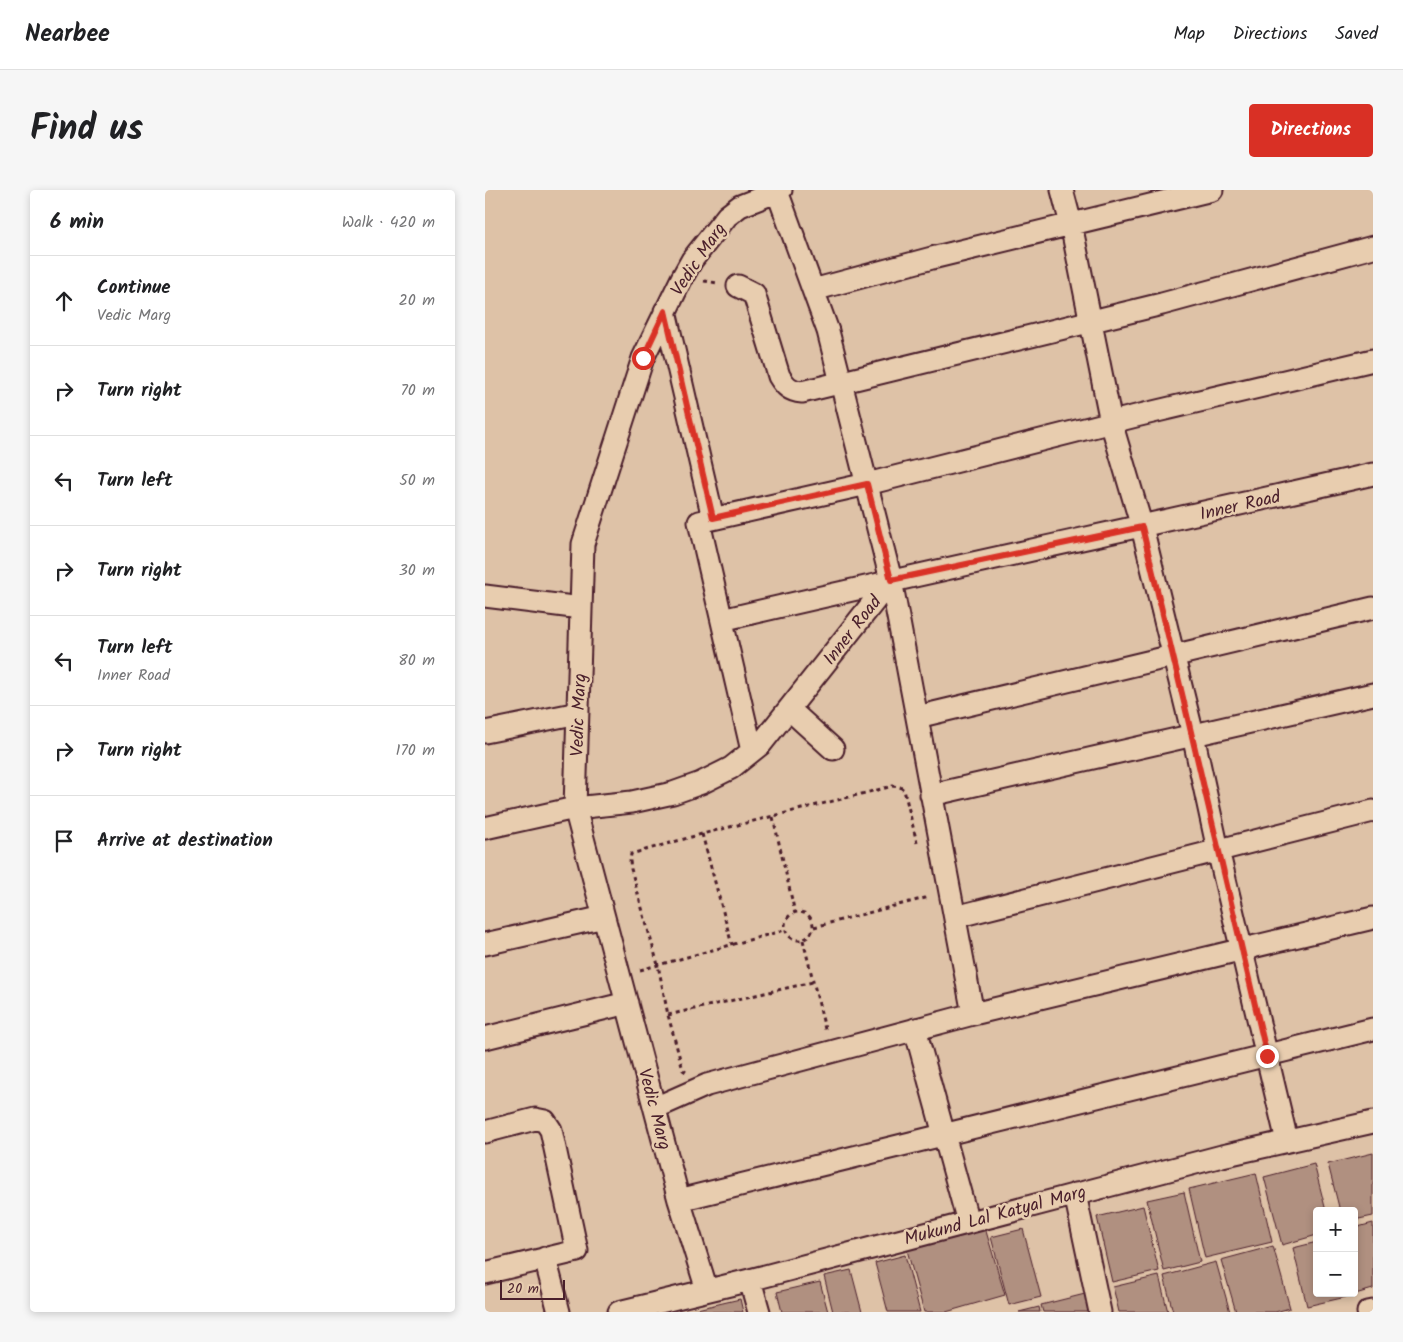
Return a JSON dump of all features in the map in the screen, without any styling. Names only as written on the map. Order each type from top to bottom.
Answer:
[{"type":"street","points":[[1062,190],[1071,224],[1111,422],[1142,527],[1193,735],[1218,850],[1287,1141]]},
{"type":"street","points":[[813,290],[932,258],[1212,190]]},
{"type":"street","points":[[779,191],[828,331],[891,580],[973,1014]]},
{"type":"street","name":"Vedic Marg","points":[[707,1290],[679,1200],[575,808],[583,544],[643,358],[682,278],[692,260],[739,198],[779,191]]},
{"type":"street","points":[[738,286],[753,294],[779,376],[788,388],[802,392],[1162,304],[1373,247]]},
{"type":"street","points":[[665,311],[713,518]]},
{"type":"street","points":[[752,751],[699,522],[867,484],[1111,422],[1373,360]]},
{"type":"street","name":"Inner Road","points":[[485,828],[575,808],[631,802],[673,793],[701,783],[731,768],[761,744],[891,580],[1142,527],[1373,474]]},
{"type":"street","points":[[722,620],[891,580]]},
{"type":"street","points":[[485,596],[581,608]]},
{"type":"street","points":[[917,717],[1373,608]]},
{"type":"street","points":[[931,795],[1373,694]]},
{"type":"street","points":[[789,709],[833,749]]},
{"type":"street","points":[[485,732],[578,713]]},
{"type":"street","points":[[955,917],[1373,811]]},
{"type":"street","points":[[485,944],[604,917]]},
{"type":"street","points":[[655,1108],[707,1085],[915,1029],[1373,918]]},
{"type":"street","points":[[485,1038],[627,1002]]},
{"type":"street","points":[[915,1029],[968,1222]]},
{"type":"street","points":[[679,1200],[1373,1029]]},
{"type":"street","points":[[485,1132],[535,1119],[545,1120],[551,1130],[577,1251],[485,1273]]},
{"type":"street","name":"Mukund Lal Katyal Marg","points":[[619,1312],[669,1306],[707,1290],[1222,1156],[1373,1122]]},
{"type":"street","points":[[1075,1194],[1100,1312]]},
{"type":"street","points":[[545,1258],[559,1312]]},
{"type":"street","points":[[750,1280],[759,1312]]},
{"type":"street","points":[[1368,1312],[1373,1311]]},
{"type":"path","points":[[682,278],[738,286]]},
{"type":"path","points":[[688,1072],[683,1070],[668,1014],[658,965],[631,870],[631,854],[702,834],[893,786],[904,790],[918,848]]},
{"type":"path","points":[[773,817],[795,913]]},
{"type":"path","points":[[702,834],[732,945]]},
{"type":"path","points":[[813,927],[930,897],[928,887]]},
{"type":"path","points":[[802,912],[813,922],[811,935],[803,940],[794,940],[785,930],[786,921],[795,913],[802,912]]},
{"type":"path","points":[[658,965],[785,930]]},
{"type":"path","points":[[803,940],[827,1038]]},
{"type":"path","points":[[668,1014],[813,982]]},
{"type":"building","points":[[1373,1153],[1373,1216],[1358,1219],[1358,1207],[1339,1207],[1328,1164]]},
{"type":"building","points":[[1314,1164],[1325,1207],[1313,1207],[1313,1236],[1282,1245],[1264,1177]]},
{"type":"building","points":[[1256,1173],[1272,1242],[1205,1258],[1189,1189]]},
{"type":"building","points":[[1184,1192],[1200,1262],[1164,1271],[1147,1200]]},
{"type":"building","points":[[1143,1206],[1159,1271],[1112,1282],[1097,1217]]},
{"type":"building","points":[[1373,1223],[1373,1289],[1358,1293],[1358,1252],[1358,1227]]},
{"type":"building","points":[[985,1228],[1005,1295],[946,1312],[924,1312],[907,1250]]},
{"type":"building","points":[[1023,1229],[1041,1297],[1009,1305],[991,1237]]},
{"type":"building","points":[[1313,1243],[1313,1297],[1346,1297],[1307,1306],[1293,1248]]},
{"type":"building","points":[[1273,1246],[1290,1308],[1275,1312],[1236,1312],[1221,1260]]},
{"type":"building","points":[[905,1255],[920,1312],[888,1312],[875,1263]]},
{"type":"building","points":[[1216,1262],[1230,1312],[1173,1312],[1164,1276]]},
{"type":"building","points":[[851,1270],[862,1312],[833,1312],[824,1276]]},
{"type":"building","points":[[1159,1276],[1168,1312],[1119,1312],[1113,1287]]},
{"type":"building","points":[[820,1282],[828,1312],[782,1312],[777,1292]]},
{"type":"building","points":[[1085,1294],[1090,1312],[1043,1312],[1041,1305]]},
{"type":"building","points":[[740,1299],[743,1312],[684,1312]]},
{"type":"building","points":[[1039,1307],[1040,1312],[1019,1312]]},
{"type":"route","points":[[643,358],[665,311],[713,518],[867,484],[891,580],[1142,527],[1193,735],[1267,1056]]}]
